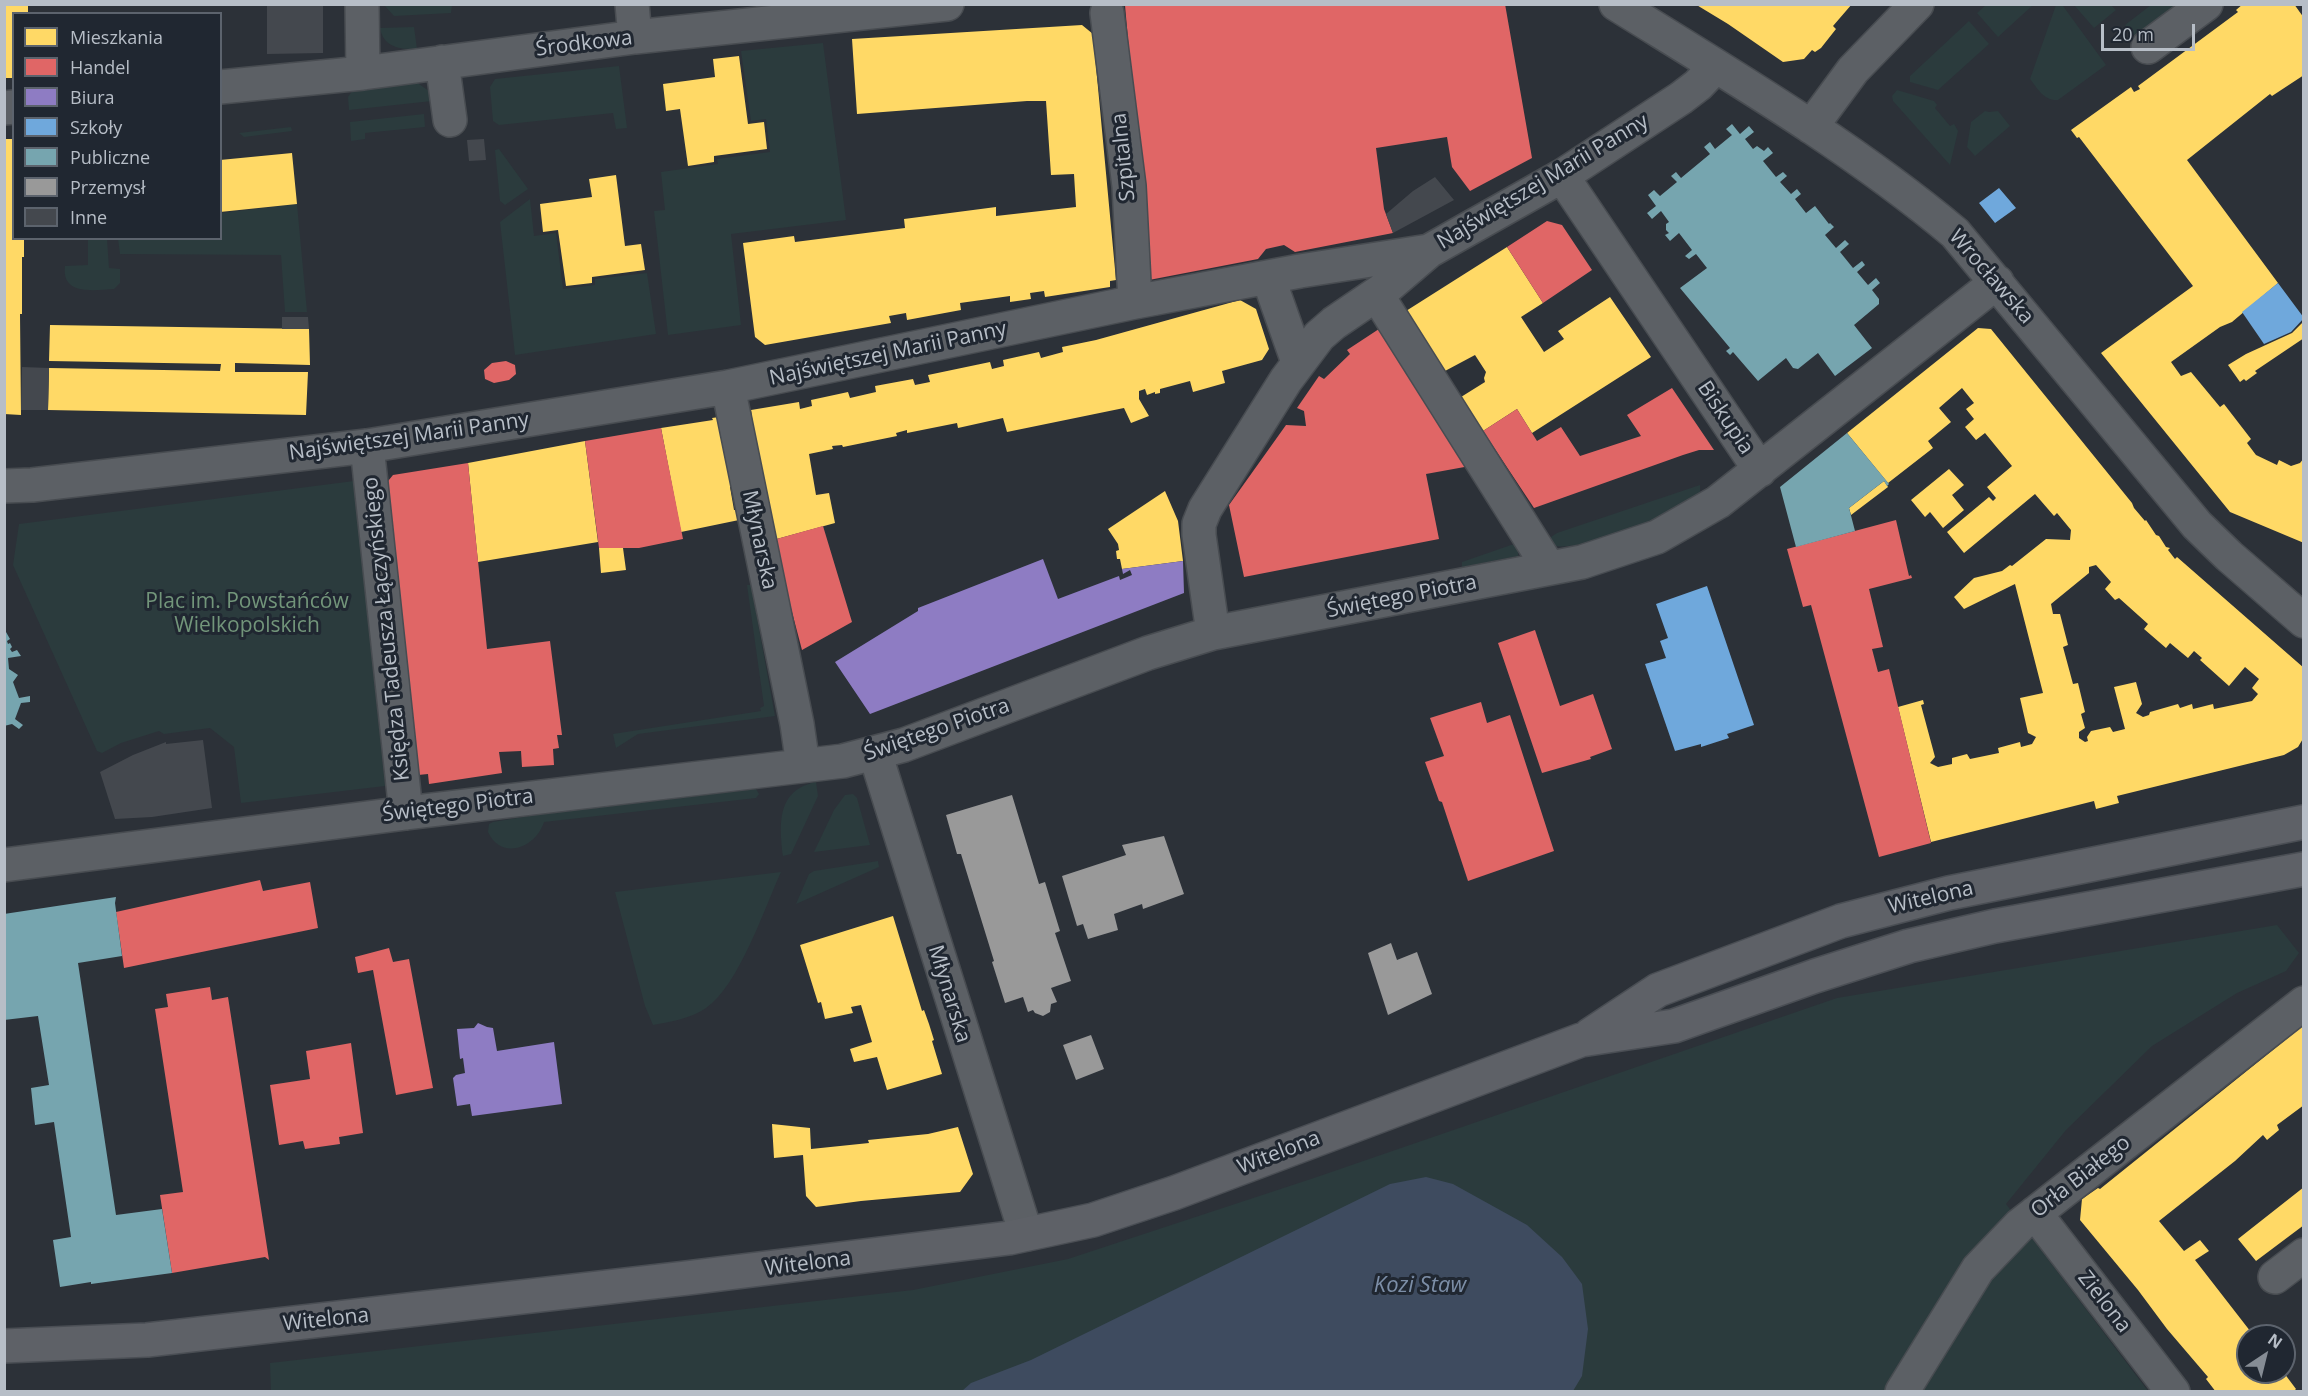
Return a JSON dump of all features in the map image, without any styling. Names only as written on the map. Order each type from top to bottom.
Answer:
[{"type":"main road","name":"Witelona","points":[[1581,1040],[1658,990],[1841,921],[1949,894],[2304,822]]},
{"type":"main road","name":"Witelona","points":[[4,1346],[147,1340],[900,1253],[1026,1234],[1093,1220],[1174,1193],[1581,1040],[1674,1026],[1815,976],[1909,946],[1995,926],[2304,869]]},
{"type":"street","points":[[362,4],[363,73]]},
{"type":"street","points":[[632,4],[635,37]]},
{"type":"street","name":"Środkowa","points":[[222,87],[363,73],[635,37],[947,4]]},
{"type":"street","name":"Wrocławska","points":[[1616,4],[1811,127],[1939,219],[1968,247],[2197,525],[2304,621]]},
{"type":"street","points":[[1811,127],[1853,70],[1917,4]]},
{"type":"street","points":[[2148,47],[2206,4]]},
{"type":"street","name":"Szpitalna","points":[[1107,13],[1129,186],[1135,302]]},
{"type":"street","points":[[442,62],[450,120]]},
{"type":"street","name":"Najświętszej Marii Panny","points":[[4,486],[32,485],[367,446],[728,387],[1135,302],[1268,277],[1428,251],[1562,176],[1682,98],[1716,66]]},
{"type":"street","name":"Biskupia","points":[[1562,176],[1760,470],[1997,282]]},
{"type":"street","points":[[1213,633],[1200,546],[1199,524],[1205,509],[1298,362],[1324,332],[1377,295],[1428,251]]},
{"type":"street","points":[[1268,277],[1298,362]]},
{"type":"street","points":[[1377,295],[1550,568]]},
{"type":"street","name":"Młynarska","points":[[728,387],[797,724],[803,765]]},
{"type":"street","name":"Księdza Tadeusza Łączyńskiego","points":[[367,446],[406,813]]},
{"type":"street","name":"Świętego Piotra","points":[[4,865],[843,760],[875,753],[939,732],[1148,653],[1213,633],[1582,562],[1657,537],[1718,502],[1760,470]]},
{"type":"street","name":"Młynarska","points":[[875,753],[1026,1234]]},
{"type":"street","name":"Orła Białego","points":[[1902,1392],[1978,1269],[2001,1242],[2304,1003]]},
{"type":"street","name":"Zielona","points":[[2035,1213],[2173,1392]]},
{"type":"street","points":[[2275,1277],[2304,1255]]},
{"type":"green space","points":[[384,5],[452,5],[451,13],[394,16]]},
{"type":"green space","points":[[1986,5],[2033,5],[1998,37],[1977,13]]},
{"type":"green space","points":[[2056,5],[2063,6],[2106,65],[2058,100],[2053,100],[2045,96],[2030,79]]},
{"type":"green space","points":[[2074,5],[2111,5],[2116,10],[2094,28]]},
{"type":"green space","points":[[2151,5],[2184,5],[2138,41],[2125,25]]},
{"type":"green space","points":[[1969,21],[1989,44],[1938,90],[1910,82],[1910,76]]},
{"type":"green space","points":[[414,27],[417,49],[394,46],[385,39],[380,28]]},
{"type":"green space","points":[[823,43],[846,220],[731,234],[741,325],[668,335],[654,211],[665,210],[661,172],[718,164],[717,159],[770,152],[766,119],[751,121],[741,51]]},
{"type":"green space","points":[[619,66],[627,128],[616,129],[613,113],[499,125],[493,121],[490,87],[495,79]]},
{"type":"green space","points":[[416,82],[429,91],[432,101],[349,110],[348,97],[355,87]]},
{"type":"green space","points":[[1897,90],[1934,101],[1937,105],[1935,108],[1950,126],[1954,124],[1958,131],[1950,165],[1893,101],[1892,96]]},
{"type":"green space","points":[[1985,111],[1998,111],[2010,126],[1975,156],[1967,147],[1971,122]]},
{"type":"green space","points":[[424,114],[425,127],[365,133],[365,139],[351,141],[350,122]]},
{"type":"green space","points":[[291,127],[292,131],[244,137],[239,133]]},
{"type":"green space","points":[[499,149],[528,189],[505,205],[500,201],[495,150]]},
{"type":"green space","points":[[530,199],[534,236],[556,233],[563,289],[595,285],[595,279],[647,273],[656,334],[515,355],[500,222]]},
{"type":"green space","points":[[297,204],[307,312],[285,312],[281,255],[120,254],[118,240],[222,240],[222,213]]},
{"type":"green space","points":[[88,240],[107,240],[109,268],[120,269],[120,283],[114,289],[89,290],[74,287],[68,282],[65,276],[65,266],[88,265]]},
{"type":"green space","name":"Plac im. Powstańców Wielkopolskich","points":[[354,481],[385,786],[241,803],[234,747],[210,728],[164,734],[159,731],[121,743],[102,753],[97,751],[13,565],[19,524]]},
{"type":"green space","points":[[1700,485],[1700,493],[1688,502],[1630,530],[1569,546],[1554,546],[1551,542],[1551,537],[1557,533]]},
{"type":"green space","points":[[1514,544],[1518,545],[1518,556],[1462,567],[1462,562]]},
{"type":"green space","points":[[747,585],[751,585],[775,716],[638,734],[616,748],[613,734],[761,711],[760,708],[764,706]]},
{"type":"green space","points":[[816,782],[818,796],[791,854],[783,856],[781,820],[787,800],[803,786]]},
{"type":"green space","points":[[756,789],[759,794],[756,798],[544,822],[534,839],[518,848],[501,846],[488,832],[489,824],[493,822],[535,815]]},
{"type":"green space","points":[[853,794],[857,798],[870,845],[814,852],[834,810],[845,795]]},
{"type":"green space","points":[[878,861],[879,867],[796,904],[809,874],[814,871]]},
{"type":"green space","points":[[781,872],[740,965],[718,997],[706,1008],[694,1014],[653,1025],[645,1006],[615,892]]},
{"type":"green space","points":[[2277,925],[2299,953],[2286,971],[2237,993],[2152,1046],[2066,1130],[2006,1204],[2148,1391],[271,1392],[270,1363],[913,1290],[1068,1259],[1314,1178],[1837,998]]},
{"type":"water","name":"Kozi Staw","points":[[1426,1177],[1453,1184],[1527,1225],[1562,1257],[1582,1284],[1588,1329],[1582,1376],[1573,1391],[962,1391],[971,1383],[1031,1360],[1390,1184]]},
{"type":"building: Mieszkania","points":[[4,4],[28,4],[28,12],[12,12],[12,78],[4,78]]},
{"type":"building: Mieszkania","points":[[1695,4],[1852,4],[1833,26],[1836,29],[1821,48],[1815,52],[1812,50],[1804,59],[1783,62]]},
{"type":"building: Mieszkania","points":[[2243,4],[2294,4],[2304,18],[2304,75],[2272,96],[2270,94],[2187,160],[2278,283],[2232,322],[2220,327],[2171,362],[2181,376],[2191,372],[2220,407],[2224,404],[2251,439],[2247,443],[2256,455],[2277,465],[2279,460],[2291,466],[2300,463],[2304,458],[2304,543],[2230,512],[2101,353],[2193,286],[2079,137],[2077,138],[2071,130],[2131,87],[2134,92],[2140,89],[2138,86],[2238,12],[2236,10]]},
{"type":"building: Mieszkania","points":[[1082,25],[1093,34],[1116,280],[1110,281],[1110,287],[1045,297],[1044,291],[1030,293],[1031,299],[1010,302],[1010,296],[960,303],[961,310],[907,320],[906,313],[889,316],[891,323],[765,345],[755,337],[743,243],[794,236],[795,242],[905,228],[904,219],[996,207],[996,216],[1076,207],[1074,174],[1051,175],[1046,101],[857,114],[852,39]]},
{"type":"building: Mieszkania","points":[[739,56],[748,124],[764,122],[767,149],[714,156],[714,162],[688,166],[680,109],[666,111],[663,84],[715,77],[713,59]]},
{"type":"building: Mieszkania","points":[[4,139],[12,139],[12,240],[24,240],[22,314],[20,314],[21,415],[4,414]]},
{"type":"building: Mieszkania","points":[[292,153],[297,204],[222,212],[222,160]]},
{"type":"building: Mieszkania","points":[[616,175],[625,246],[641,244],[645,270],[592,277],[592,283],[566,286],[558,230],[543,232],[540,204],[592,197],[589,179]]},
{"type":"building: Mieszkania","points":[[1507,247],[1543,303],[1521,317],[1544,352],[1564,339],[1558,331],[1610,297],[1651,357],[1532,433],[1517,409],[1483,431],[1461,397],[1485,382],[1486,372],[1475,355],[1445,371],[1406,311]]},
{"type":"building: Mieszkania","points":[[1240,300],[1256,309],[1269,349],[1262,360],[1222,371],[1225,383],[1193,392],[1190,381],[1160,389],[1160,393],[1155,394],[1155,392],[1147,395],[1145,389],[1139,391],[1139,399],[1149,416],[1131,423],[1124,408],[1007,432],[1003,418],[958,428],[957,423],[907,433],[907,430],[896,433],[897,436],[843,447],[842,445],[832,446],[833,449],[809,454],[816,495],[829,493],[835,523],[773,540],[764,502],[751,410],[799,402],[800,409],[812,406],[811,400],[848,392],[850,398],[876,392],[875,386],[913,379],[915,385],[930,382],[928,375],[990,362],[992,369],[1004,366],[1003,360],[1039,352],[1041,358],[1063,352],[1062,347],[1096,340]]},
{"type":"building: Mieszkania","points":[[2304,321],[2304,338],[2255,371],[2257,373],[2246,381],[2244,379],[2240,382],[2228,365],[2292,333]]},
{"type":"building: Mieszkania","points":[[50,325],[309,329],[310,365],[235,363],[235,372],[308,372],[306,415],[48,410],[49,368],[220,371],[221,364],[49,361]]},
{"type":"building: Mieszkania","points":[[1978,328],[1991,329],[2156,535],[2166,547],[2170,548],[2168,550],[2175,559],[2177,557],[2304,668],[2304,737],[2298,747],[2284,755],[2117,796],[2119,803],[2096,809],[2094,801],[1931,842],[1898,707],[1923,700],[1924,704],[1921,705],[1935,757],[1930,763],[1938,767],[1952,764],[1952,758],[1967,754],[1970,759],[1999,753],[1998,748],[2020,742],[2021,747],[2032,744],[2036,737],[2028,733],[2020,698],[2043,693],[2015,584],[1964,609],[1954,597],[1974,578],[2012,566],[2046,539],[2070,540],[2071,530],[2057,513],[2054,516],[2035,494],[1964,553],[1947,532],[1989,497],[1993,501],[1996,498],[1987,487],[2012,466],[1985,433],[1976,440],[1965,427],[1974,419],[1966,409],[1974,403],[1962,388],[1939,408],[1951,422],[1928,441],[1933,448],[1888,483],[1847,433]],"holes":[[[2096,565],[2111,582],[2105,589],[2115,600],[2119,598],[2148,624],[2144,629],[2166,648],[2170,643],[2188,658],[2194,651],[2202,658],[2200,660],[2229,686],[2245,667],[2259,679],[2252,688],[2258,694],[2252,701],[2214,709],[2213,704],[2193,709],[2192,704],[2180,708],[2178,704],[2150,712],[2149,715],[2143,717],[2136,713],[2142,704],[2136,682],[2114,687],[2125,729],[2113,732],[2110,727],[2091,731],[2087,737],[2088,741],[2085,742],[2079,738],[2079,732],[2085,728],[2081,714],[2085,712],[2078,683],[2073,684],[2063,647],[2068,645],[2060,614],[2053,614],[2051,604],[2089,573],[2089,567]]]},
{"type":"building: Mieszkania","points":[[719,417],[734,510],[737,510],[739,520],[681,532],[661,428],[713,420],[712,418]]},
{"type":"building: Mieszkania","points":[[585,441],[598,542],[478,562],[468,463]]},
{"type":"building: Mieszkania","points":[[1949,469],[1964,485],[1952,495],[1964,510],[1943,528],[1930,512],[1925,517],[1911,500]]},
{"type":"building: Mieszkania","points":[[1884,481],[1888,487],[1851,515],[1849,508]]},
{"type":"building: Mieszkania","points":[[1165,491],[1178,521],[1183,561],[1122,569],[1120,559],[1117,559],[1118,544],[1108,529]]},
{"type":"building: Mieszkania","points":[[599,548],[623,548],[626,570],[601,573]]},
{"type":"building: Mieszkania","points":[[893,916],[922,1011],[924,1010],[934,1040],[932,1041],[942,1074],[887,1090],[877,1057],[854,1062],[850,1049],[872,1042],[861,1005],[851,1007],[853,1013],[825,1019],[800,945]]},
{"type":"building: Mieszkania","points":[[2304,1025],[2304,1105],[2277,1125],[2279,1130],[2267,1140],[2263,1135],[2235,1161],[2159,1221],[2184,1251],[2200,1240],[2209,1251],[2195,1260],[2245,1324],[2236,1324],[2236,1384],[2292,1384],[2296,1389],[2293,1392],[2216,1392],[2206,1379],[2208,1377],[2080,1220],[2082,1199],[2098,1188],[2100,1189]]},
{"type":"building: Mieszkania","points":[[772,1124],[810,1128],[811,1149],[869,1143],[868,1140],[928,1134],[958,1127],[973,1174],[960,1192],[816,1207],[806,1196],[803,1155],[774,1158]]},
{"type":"building: Mieszkania","points":[[2304,1187],[2304,1225],[2256,1261],[2238,1239]]},
{"type":"building: Handel","points":[[1505,4],[1532,158],[1470,191],[1452,167],[1447,137],[1376,148],[1384,209],[1393,233],[1295,252],[1284,245],[1266,249],[1258,259],[1149,280],[1125,5]]},
{"type":"building: Handel","points":[[1547,221],[1562,225],[1592,270],[1543,303],[1507,247]]},
{"type":"building: Handel","points":[[1382,327],[1470,466],[1426,474],[1439,539],[1244,577],[1229,505],[1286,425],[1306,426],[1304,411],[1297,408],[1319,376],[1324,379],[1350,354],[1347,350]]},
{"type":"building: Handel","points":[[506,361],[515,365],[516,374],[509,380],[494,383],[485,379],[484,370],[492,363]]},
{"type":"building: Handel","points":[[1672,388],[1714,450],[1699,450],[1683,455],[1534,508],[1483,431],[1517,409],[1537,441],[1561,427],[1580,456],[1641,436],[1627,415]]},
{"type":"building: Handel","points":[[661,428],[683,539],[639,548],[599,548],[585,441]]},
{"type":"building: Handel","points":[[468,463],[487,649],[550,641],[562,735],[557,735],[559,748],[553,749],[554,765],[522,767],[521,751],[499,752],[502,773],[429,784],[428,774],[418,775],[384,486],[393,475]]},
{"type":"building: Handel","points":[[1896,520],[1909,576],[1911,575],[1912,578],[1869,589],[1883,647],[1872,649],[1878,672],[1889,669],[1931,843],[1879,857],[1811,605],[1803,607],[1787,549]]},
{"type":"building: Handel","points":[[823,526],[852,622],[802,650],[773,540]]},
{"type":"building: Handel","points":[[1535,630],[1560,706],[1593,694],[1612,749],[1590,757],[1591,759],[1542,773],[1498,643]]},
{"type":"building: Handel","points":[[1481,702],[1487,723],[1510,715],[1554,851],[1468,881],[1442,802],[1439,801],[1425,762],[1444,756],[1430,718]]},
{"type":"building: Handel","points":[[260,880],[263,891],[310,882],[318,928],[124,968],[116,912]]},
{"type":"building: Handel","points":[[389,948],[393,962],[409,959],[433,1088],[396,1095],[373,970],[358,973],[355,957]]},
{"type":"building: Handel","points":[[210,987],[212,1000],[228,997],[269,1260],[265,1257],[172,1273],[160,1195],[183,1192],[155,1009],[168,1007],[166,994]]},
{"type":"building: Handel","points":[[351,1043],[363,1133],[339,1137],[340,1144],[305,1149],[303,1141],[279,1145],[270,1085],[310,1079],[306,1051]]},
{"type":"building: Biura","points":[[1043,559],[1058,599],[1119,576],[1120,580],[1132,575],[1130,570],[1123,574],[1122,569],[1183,561],[1184,593],[870,714],[835,662],[918,611],[918,608]]},
{"type":"building: Biura","points":[[478,1023],[493,1028],[497,1051],[554,1042],[562,1104],[472,1116],[470,1104],[457,1106],[453,1078],[465,1073],[463,1058],[460,1059],[457,1029],[474,1028]]},
{"type":"building: Szkoły","points":[[1999,188],[2016,208],[1995,223],[1979,203]]},
{"type":"building: Szkoły","points":[[2278,283],[2304,318],[2291,332],[2264,344],[2242,312]]},
{"type":"building: Szkoły","points":[[1707,586],[1754,725],[1727,734],[1729,738],[1701,747],[1701,744],[1675,751],[1645,664],[1666,658],[1660,641],[1668,638],[1656,604]]},
{"type":"building: Publiczne","points":[[1732,124],[1740,134],[1749,126],[1754,132],[1745,139],[1753,149],[1757,146],[1764,151],[1768,147],[1773,153],[1763,161],[1776,177],[1783,172],[1787,176],[1780,182],[1791,194],[1797,189],[1801,194],[1795,199],[1806,213],[1815,206],[1834,227],[1825,235],[1836,248],[1845,240],[1849,244],[1840,252],[1853,268],[1862,261],[1865,265],[1857,272],[1868,285],[1876,278],[1880,283],[1872,290],[1879,299],[1879,304],[1854,325],[1872,348],[1835,376],[1818,353],[1798,369],[1793,368],[1786,358],[1758,381],[1733,352],[1730,355],[1726,351],[1730,348],[1680,288],[1707,268],[1696,254],[1689,259],[1685,256],[1692,250],[1679,233],[1670,241],[1665,235],[1669,233],[1666,230],[1666,224],[1669,222],[1661,211],[1652,219],[1647,213],[1656,206],[1648,195],[1654,190],[1660,196],[1677,182],[1671,176],[1676,172],[1681,178],[1710,154],[1704,147],[1710,142],[1715,149],[1732,135],[1726,129]]},
{"type":"building: Publiczne","points":[[1847,433],[1889,484],[1887,486],[1884,481],[1849,508],[1855,531],[1796,547],[1780,487]]},
{"type":"building: Publiczne","points":[[6,632],[10,639],[7,641],[8,644],[10,643],[12,647],[10,649],[12,652],[17,650],[21,656],[8,658],[9,669],[18,675],[13,682],[19,698],[30,696],[30,702],[21,703],[15,719],[23,725],[19,729],[12,724],[4,726],[4,634]]},
{"type":"building: Publiczne","points":[[116,897],[122,956],[78,963],[116,1215],[162,1209],[172,1273],[60,1287],[53,1240],[71,1237],[54,1122],[35,1125],[31,1088],[49,1085],[38,1016],[4,1020],[4,914]]},
{"type":"building: Przemysł","points":[[1012,795],[1039,884],[1045,882],[1060,931],[1055,933],[1071,981],[1051,988],[1057,1002],[1051,1004],[1050,1012],[1043,1016],[1033,1010],[1028,1012],[1023,997],[1005,1003],[961,854],[957,854],[946,815]]},
{"type":"building: Przemysł","points":[[1164,836],[1184,894],[1143,909],[1142,904],[1114,914],[1118,930],[1088,939],[1083,924],[1077,926],[1062,876],[1126,855],[1122,845]]},
{"type":"building: Przemysł","points":[[1391,943],[1397,960],[1417,952],[1432,994],[1388,1015],[1368,953]]},
{"type":"building: Przemysł","points":[[1091,1035],[1104,1069],[1076,1080],[1063,1045]]},
{"type":"building: Inne","points":[[267,4],[323,4],[323,53],[267,54]]},
{"type":"building: Inne","points":[[484,139],[486,160],[469,161],[467,140]]},
{"type":"building: Inne","points":[[1435,177],[1454,200],[1393,233],[1386,214],[1413,191]]},
{"type":"building: Inne","points":[[282,317],[308,317],[309,329],[282,329]]},
{"type":"building: Inne","points":[[22,367],[49,368],[48,410],[21,410]]},
{"type":"building: Inne","points":[[203,740],[212,808],[152,817],[115,819],[100,772],[133,755],[166,742],[166,744]]}]
